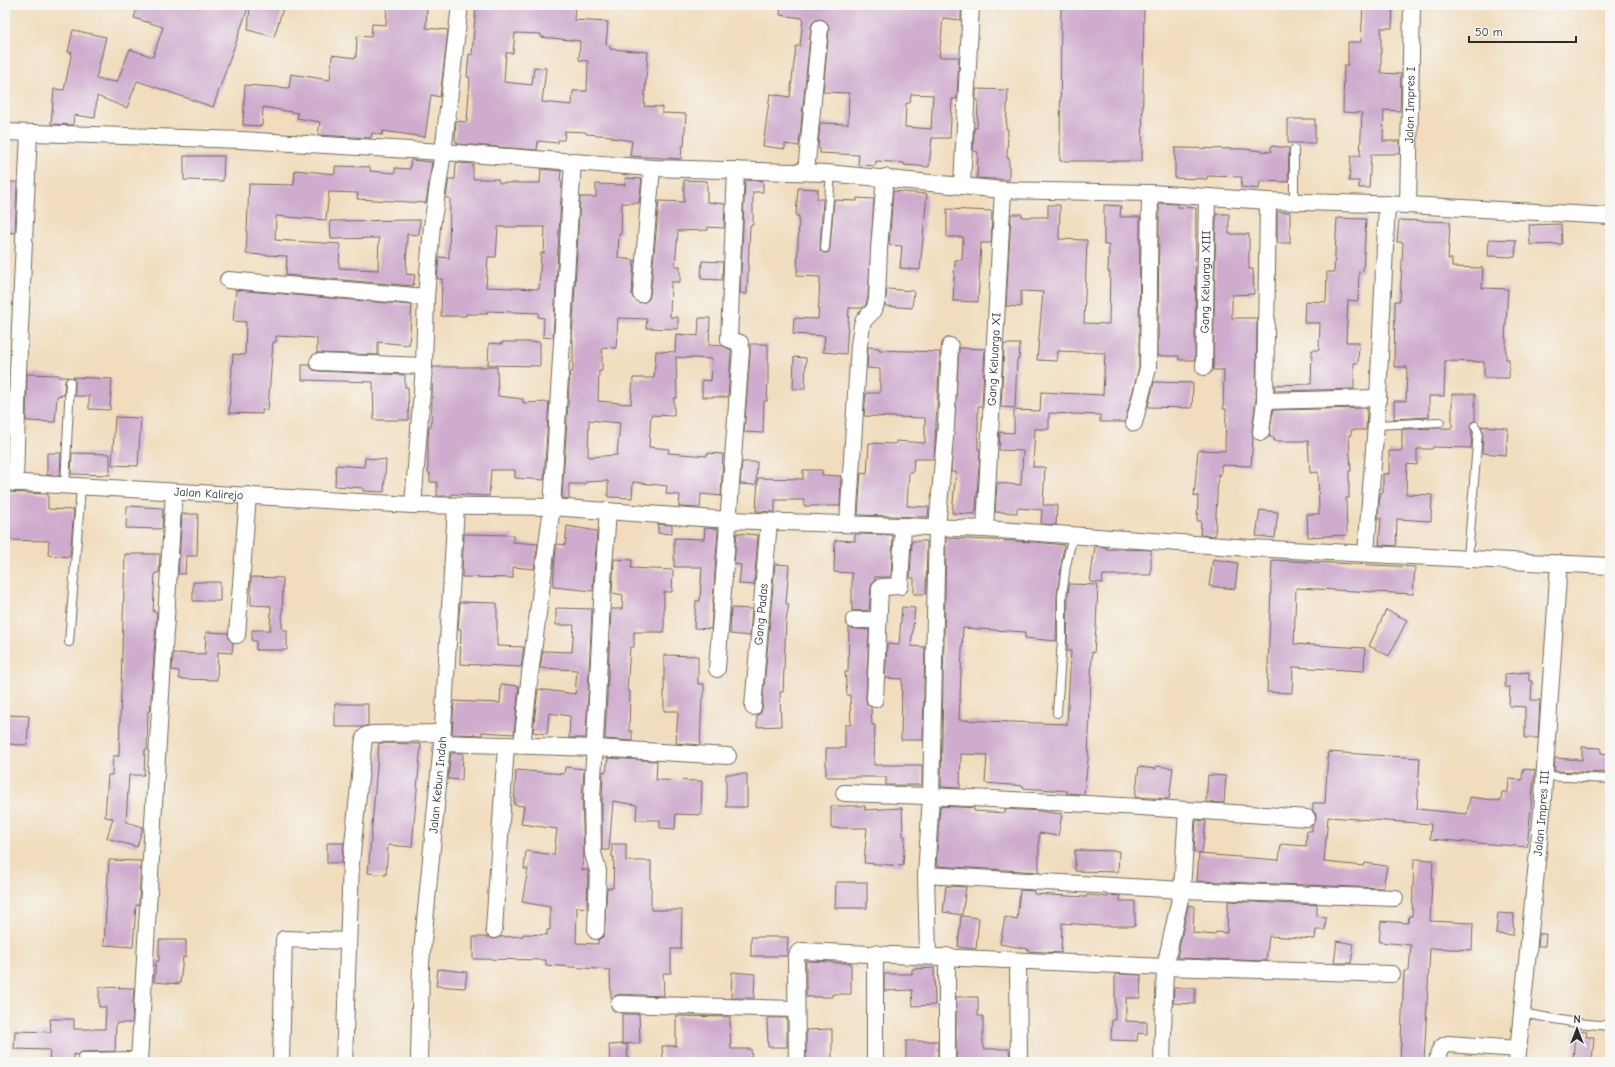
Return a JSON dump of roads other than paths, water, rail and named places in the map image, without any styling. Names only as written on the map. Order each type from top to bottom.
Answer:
[{"type":"street","points":[[413,505],[424,366],[426,297],[432,226],[443,152],[460,5]]},
{"type":"street","points":[[962,185],[971,5]]},
{"type":"street","name":"Jalan Impres I","points":[[1408,205],[1412,5]]},
{"type":"street","points":[[806,172],[820,28]]},
{"type":"street","points":[[5,132],[242,140],[443,152],[652,168],[831,173],[885,177],[1004,190],[1150,193],[1268,201],[1387,204],[1610,216]]},
{"type":"street","points":[[10,483],[18,371],[29,133]]},
{"type":"street","points":[[522,745],[552,507],[573,162]]},
{"type":"street","points":[[642,294],[652,168]]},
{"type":"street","points":[[717,669],[741,352],[740,343],[729,339],[736,170]]},
{"type":"street","points":[[848,524],[859,345],[864,320],[874,310],[877,300],[879,249],[885,177]]},
{"type":"street","name":"Gang Keluarga XI","points":[[985,529],[1004,190]]},
{"type":"street","points":[[1134,423],[1148,368],[1150,193]]},
{"type":"street","name":"Gang Keluarga XIII","points":[[1204,367],[1207,197]]},
{"type":"street","points":[[1260,432],[1265,400],[1268,201]]},
{"type":"street","points":[[1366,553],[1378,398],[1387,204]]},
{"type":"street","points":[[228,280],[426,297]]},
{"type":"street","points":[[928,956],[926,875],[931,796],[937,528],[946,426],[950,346]]},
{"type":"street","points":[[318,362],[424,366]]},
{"type":"street","points":[[1265,400],[1378,398]]},
{"type":"street","name":"Jalan Kalirejo","points":[[10,483],[456,507],[552,507],[769,522],[985,529],[1250,548],[1610,566]]},
{"type":"street","points":[[139,1059],[154,796],[174,492]]},
{"type":"street","points":[[237,635],[248,495]]},
{"type":"street","name":"Jalan Kebun Indah","points":[[418,1062],[421,963],[442,738],[456,507]]},
{"type":"street","points":[[596,931],[598,872],[593,852],[592,799],[602,581],[608,511]]},
{"type":"street","name":"Gang Padas","points":[[753,707],[769,522]]},
{"type":"street","points":[[875,699],[878,620],[881,588],[900,586],[903,526]]},
{"type":"street","name":"Jalan Impres III","points":[[1517,1056],[1545,776],[1559,563]]},
{"type":"street","points":[[854,620],[878,620]]},
{"type":"street","points":[[344,1062],[351,863],[365,736],[372,734],[442,738],[506,745],[595,748],[728,756]]},
{"type":"street","points":[[494,930],[506,745]]},
{"type":"street","points":[[844,793],[931,796],[1307,818]]},
{"type":"street","points":[[1162,1062],[1166,967],[1182,890],[1187,810]]},
{"type":"street","points":[[926,875],[1182,890],[1395,898]]},
{"type":"street","points":[[281,1062],[284,939],[348,941]]},
{"type":"street","points":[[797,1062],[796,959],[799,952],[803,951],[947,956],[1018,961],[1166,967],[1392,974]]},
{"type":"street","points":[[875,1062],[876,953]]},
{"type":"street","points":[[946,1062],[947,956]]},
{"type":"street","points":[[1018,961],[1019,1062]]},
{"type":"street","points":[[619,1004],[796,1009]]},
{"type":"street","points":[[1437,1062],[1438,1052],[1444,1045],[1448,1044],[1517,1056]]},
{"type":"lane","points":[[1294,150],[1294,201]]},
{"type":"lane","points":[[825,248],[831,173]]},
{"type":"lane","points":[[69,642],[73,486],[70,382]]},
{"type":"lane","points":[[1376,425],[1440,422]]},
{"type":"lane","points":[[1468,558],[1478,431],[1476,426]]},
{"type":"lane","points":[[1057,713],[1062,640],[1062,596],[1066,565],[1073,535]]},
{"type":"lane","points":[[1545,776],[1610,779]]},
{"type":"lane","points":[[1522,1013],[1577,1023],[1610,1026]]},
{"type":"lane","points":[[82,1057],[139,1059]]}]
